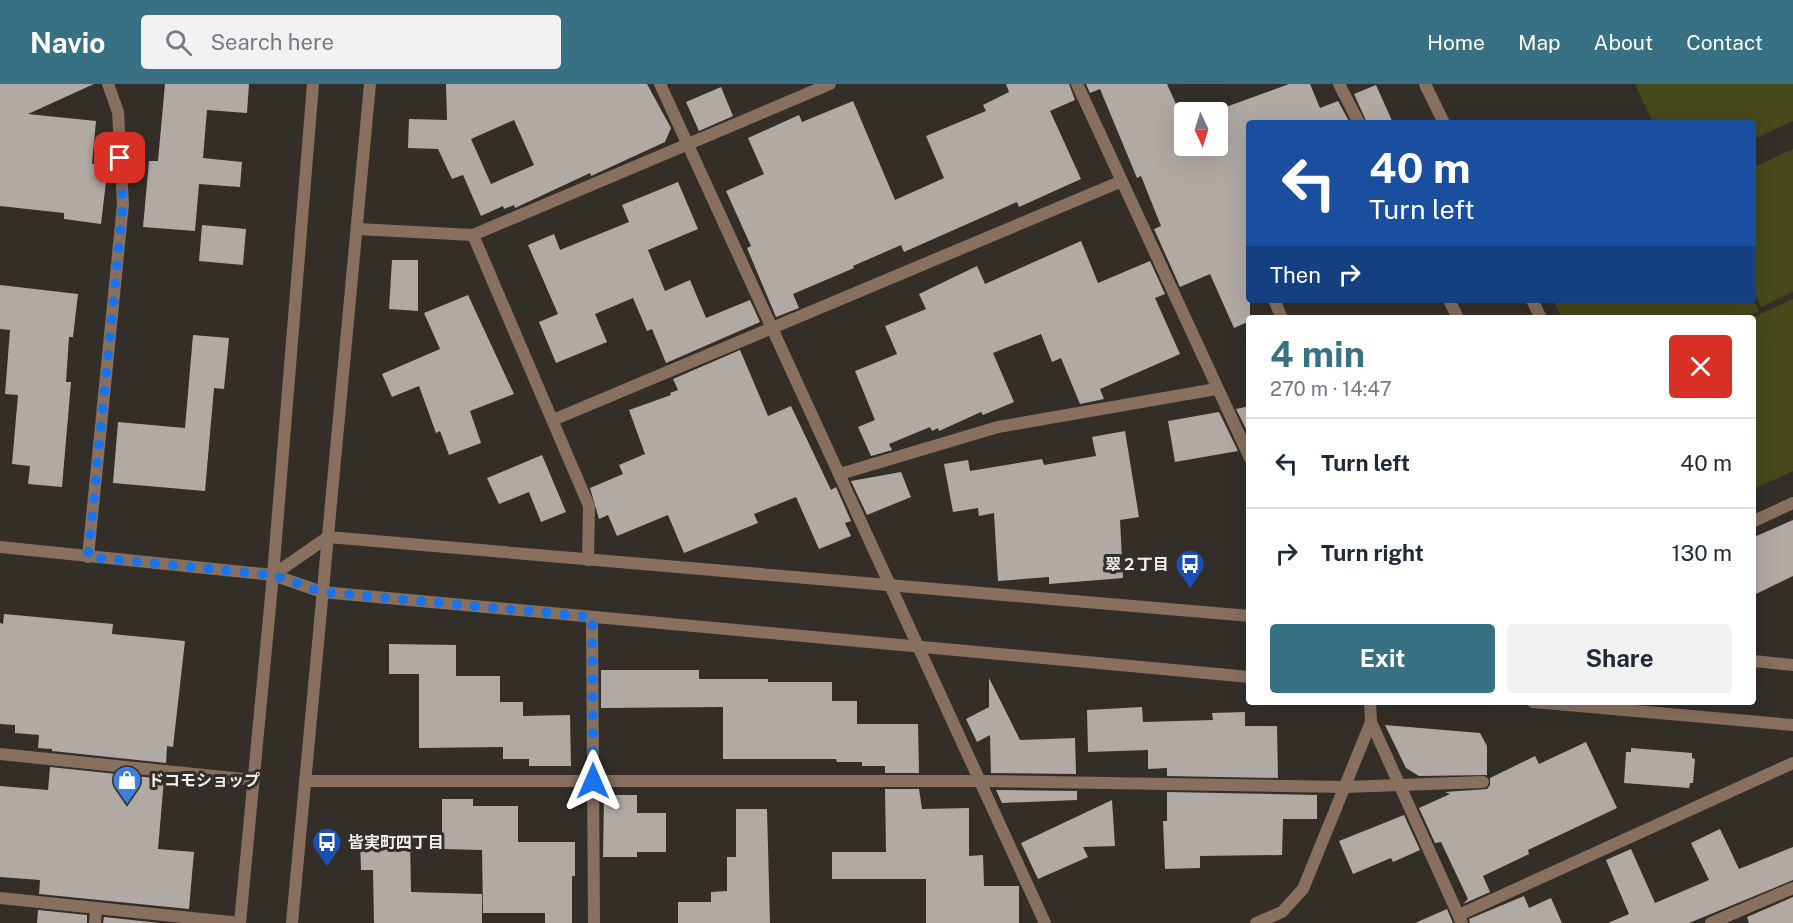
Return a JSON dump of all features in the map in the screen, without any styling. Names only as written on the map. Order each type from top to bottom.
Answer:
[{"type":"street","points":[[88,557],[123,204],[118,112],[108,84]]},
{"type":"street","points":[[0,898],[240,923],[273,575],[313,84]]},
{"type":"street","points":[[292,923],[370,84]]},
{"type":"street","points":[[660,84],[893,586],[918,647],[1045,923]]},
{"type":"street","points":[[357,229],[473,235],[830,84]]},
{"type":"street","points":[[1077,84],[1246,450]]},
{"type":"street","points":[[1339,84],[1357,120]]},
{"type":"street","points":[[1425,84],[1443,120]]},
{"type":"street","points":[[552,420],[774,329],[1122,181]]},
{"type":"street","points":[[473,235],[589,506],[588,560]]},
{"type":"street","points":[[840,474],[998,427],[1216,389]]},
{"type":"street","points":[[1756,520],[1793,503]]},
{"type":"street","points":[[273,575],[328,537],[1246,616]]},
{"type":"street","points":[[0,547],[273,575],[322,592],[1246,677]]},
{"type":"street","points":[[592,617],[594,923]]},
{"type":"street","points":[[1756,661],[1793,666]]},
{"type":"street","points":[[1370,705],[1371,722],[1461,919],[1793,763]]},
{"type":"street","points":[[1567,705],[1793,725]]},
{"type":"street","points":[[1256,923],[1282,912],[1303,889],[1371,722]]},
{"type":"street","points":[[0,754],[253,780]]},
{"type":"street","points":[[305,781],[980,781],[1345,787],[1483,782]]},
{"type":"street","points":[[1711,923],[1793,888]]},
{"type":"street","points":[[95,923],[96,908]]},
{"type":"green space","points":[[1635,84],[1793,84],[1793,121],[1756,138],[1756,120],[1652,120]]},
{"type":"green space","points":[[1793,149],[1793,292],[1761,307],[1756,296],[1756,166]]},
{"type":"green space","points":[[1793,299],[1793,471],[1756,488],[1756,316]]},
{"type":"green space","points":[[1554,303],[1755,303],[1759,311],[1749,315],[1560,315]]},
{"type":"building","points":[[0,84],[94,84],[28,114],[96,121],[92,164],[108,165],[101,224],[64,219],[64,213],[0,206]]},
{"type":"building","points":[[165,84],[249,84],[247,113],[207,110],[203,158],[242,162],[240,187],[199,184],[195,231],[143,227],[149,161],[158,161]]},
{"type":"building","points":[[446,84],[647,84],[671,128],[665,142],[591,176],[590,173],[515,208],[514,205],[504,209],[503,206],[481,216],[463,175],[452,179],[438,149],[408,148],[409,119],[447,120]],"holes":[[[514,120],[534,165],[491,184],[471,139]]]},
{"type":"building","points":[[1006,84],[1069,84],[1075,100],[1050,111],[1081,179],[1019,207],[1017,202],[904,252],[901,245],[853,266],[854,268],[793,294],[799,308],[776,317],[747,248],[751,246],[726,191],[764,174],[748,138],[799,115],[802,122],[853,101],[895,200],[944,178],[926,136],[986,111],[983,105],[1009,92]]},
{"type":"building","points":[[1086,84],[1167,84],[1175,102],[1174,156],[1228,156],[1228,106],[1289,84],[1310,84],[1320,108],[1338,101],[1348,120],[1246,120],[1246,303],[1250,303],[1250,315],[1246,315],[1246,323],[1234,328],[1210,274],[1180,287],[1154,229],[1161,226],[1141,176],[1137,178],[1100,89],[1090,93]]},
{"type":"building","points":[[1376,85],[1392,120],[1366,120],[1354,94]]},
{"type":"building","points":[[721,87],[733,116],[699,131],[686,102]]},
{"type":"building","points":[[678,182],[698,229],[648,250],[665,291],[690,280],[706,318],[750,300],[760,322],[666,363],[652,329],[647,331],[633,298],[595,314],[607,342],[556,363],[539,322],[558,314],[528,245],[554,234],[560,250],[629,222],[622,205]]},
{"type":"building","points":[[202,225],[246,229],[243,265],[199,261]]},
{"type":"building","points":[[1081,241],[1098,283],[1150,261],[1165,294],[1155,298],[1180,354],[1100,389],[1104,399],[1080,404],[1061,358],[1052,362],[1041,334],[993,353],[1014,402],[983,415],[981,412],[939,431],[938,428],[932,431],[930,427],[889,444],[892,450],[871,456],[858,427],[875,420],[855,371],[897,354],[885,326],[926,309],[919,294],[977,266],[985,284]]},
{"type":"building","points":[[392,260],[418,260],[418,311],[389,309]]},
{"type":"building","points":[[0,285],[78,294],[73,337],[69,337],[66,382],[71,382],[62,487],[28,484],[30,466],[12,464],[18,395],[5,394],[10,330],[0,329]]},
{"type":"building","points":[[468,295],[514,394],[470,411],[481,443],[449,455],[440,431],[436,433],[419,386],[392,397],[382,374],[440,349],[424,313]]},
{"type":"building","points":[[193,335],[229,338],[224,389],[214,388],[205,491],[113,483],[118,422],[185,428]]},
{"type":"building","points":[[740,350],[768,416],[791,406],[831,490],[836,487],[851,521],[845,523],[851,536],[819,549],[796,497],[754,514],[758,523],[684,553],[668,515],[617,536],[608,515],[599,519],[590,488],[623,474],[619,465],[645,454],[629,410],[671,395],[670,393],[678,390],[673,379]]},
{"type":"building","points":[[1246,407],[1246,429],[1236,409]]},
{"type":"building","points":[[1219,412],[1238,451],[1175,462],[1168,421]]},
{"type":"building","points":[[1125,431],[1139,517],[1120,520],[1123,578],[1049,584],[1049,577],[998,581],[994,513],[979,516],[978,508],[953,512],[944,464],[968,460],[970,471],[1042,459],[1044,465],[1096,456],[1092,437]]},
{"type":"building","points":[[542,455],[566,512],[541,522],[529,492],[499,504],[487,478]]},
{"type":"building","points":[[901,472],[911,497],[867,515],[851,481]]},
{"type":"building","points":[[1793,520],[1793,576],[1756,594],[1756,536]]},
{"type":"building","points":[[4,614],[113,624],[112,634],[185,641],[173,747],[167,746],[166,763],[38,748],[39,735],[15,733],[15,725],[0,724],[0,623],[3,624]]},
{"type":"building","points":[[389,644],[456,645],[456,676],[500,676],[500,702],[523,702],[523,716],[570,715],[571,766],[529,766],[529,759],[503,759],[503,747],[419,748],[419,674],[389,674]]},
{"type":"building","points":[[601,670],[699,670],[699,679],[832,682],[832,701],[857,701],[857,724],[918,724],[919,773],[885,773],[885,766],[862,766],[862,762],[837,762],[836,759],[723,759],[723,707],[601,708]]},
{"type":"building","points":[[989,678],[1020,740],[1075,738],[1076,774],[991,773],[990,735],[977,742],[966,719],[989,707]]},
{"type":"building","points":[[1142,707],[1143,722],[1213,720],[1212,713],[1245,712],[1245,726],[1277,726],[1278,778],[1167,776],[1167,768],[1148,769],[1148,750],[1088,752],[1087,710]]},
{"type":"building","points":[[1385,725],[1480,733],[1487,746],[1487,775],[1419,776],[1406,768]]},
{"type":"building","points":[[1586,742],[1617,808],[1528,850],[1529,854],[1483,876],[1490,892],[1463,904],[1468,899],[1441,842],[1435,843],[1419,808],[1450,794],[1445,792],[1487,789],[1490,785],[1490,778],[1535,756],[1539,764]]},
{"type":"building","points":[[1631,748],[1692,753],[1692,758],[1695,759],[1693,783],[1690,783],[1689,788],[1624,783],[1626,752],[1631,752]]},
{"type":"building","points":[[50,767],[164,779],[158,849],[194,852],[189,909],[39,894],[40,880],[0,877],[0,786],[48,790]]},
{"type":"building","points":[[885,789],[919,789],[922,809],[969,808],[969,856],[983,855],[984,886],[1019,886],[1019,923],[926,923],[926,879],[832,879],[832,852],[886,852]]},
{"type":"building","points":[[996,790],[1077,791],[1077,800],[1002,803]]},
{"type":"building","points":[[1167,792],[1317,795],[1317,819],[1283,819],[1282,855],[1200,856],[1200,868],[1165,869],[1163,821],[1167,821]]},
{"type":"building","points":[[604,795],[637,795],[637,813],[666,813],[666,852],[637,852],[637,857],[603,857]]},
{"type":"building","points":[[442,799],[473,799],[473,806],[518,806],[518,842],[575,842],[572,923],[545,923],[545,913],[483,913],[482,850],[442,849]]},
{"type":"building","points":[[1112,800],[1115,846],[1083,847],[1088,857],[1038,879],[1021,843]]},
{"type":"building","points":[[736,809],[767,809],[770,923],[678,923],[678,902],[711,902],[711,892],[727,891],[727,857],[736,857]]},
{"type":"building","points":[[1404,815],[1420,850],[1393,862],[1391,858],[1353,874],[1339,841]]},
{"type":"building","points":[[1720,829],[1739,869],[1793,847],[1793,880],[1689,923],[1608,923],[1629,914],[1606,860],[1631,849],[1655,903],[1709,880],[1691,843]]},
{"type":"building","points":[[410,838],[411,892],[482,894],[482,923],[374,923],[373,870],[361,870],[360,839]]},
{"type":"building","points":[[1524,896],[1529,908],[1551,898],[1562,923],[1470,923],[1469,919]]},
{"type":"building","points":[[1793,897],[1793,923],[1749,923],[1747,917]]},
{"type":"building","points":[[1447,909],[1453,923],[1415,923]]},
{"type":"building","points":[[38,910],[87,915],[87,923],[37,923]]},
{"type":"building","points":[[104,917],[160,923],[103,923]]},
{"type":"place","name":"翠２丁目","points":[[1190,590]]},
{"type":"place","name":"ドコモショップ","points":[[127,806]]},
{"type":"place","name":"皆実町四丁目","points":[[327,868]]},
{"type":"route","points":[[120,158],[123,204],[88,557],[273,575],[322,592],[592,617],[593,781]]}]
